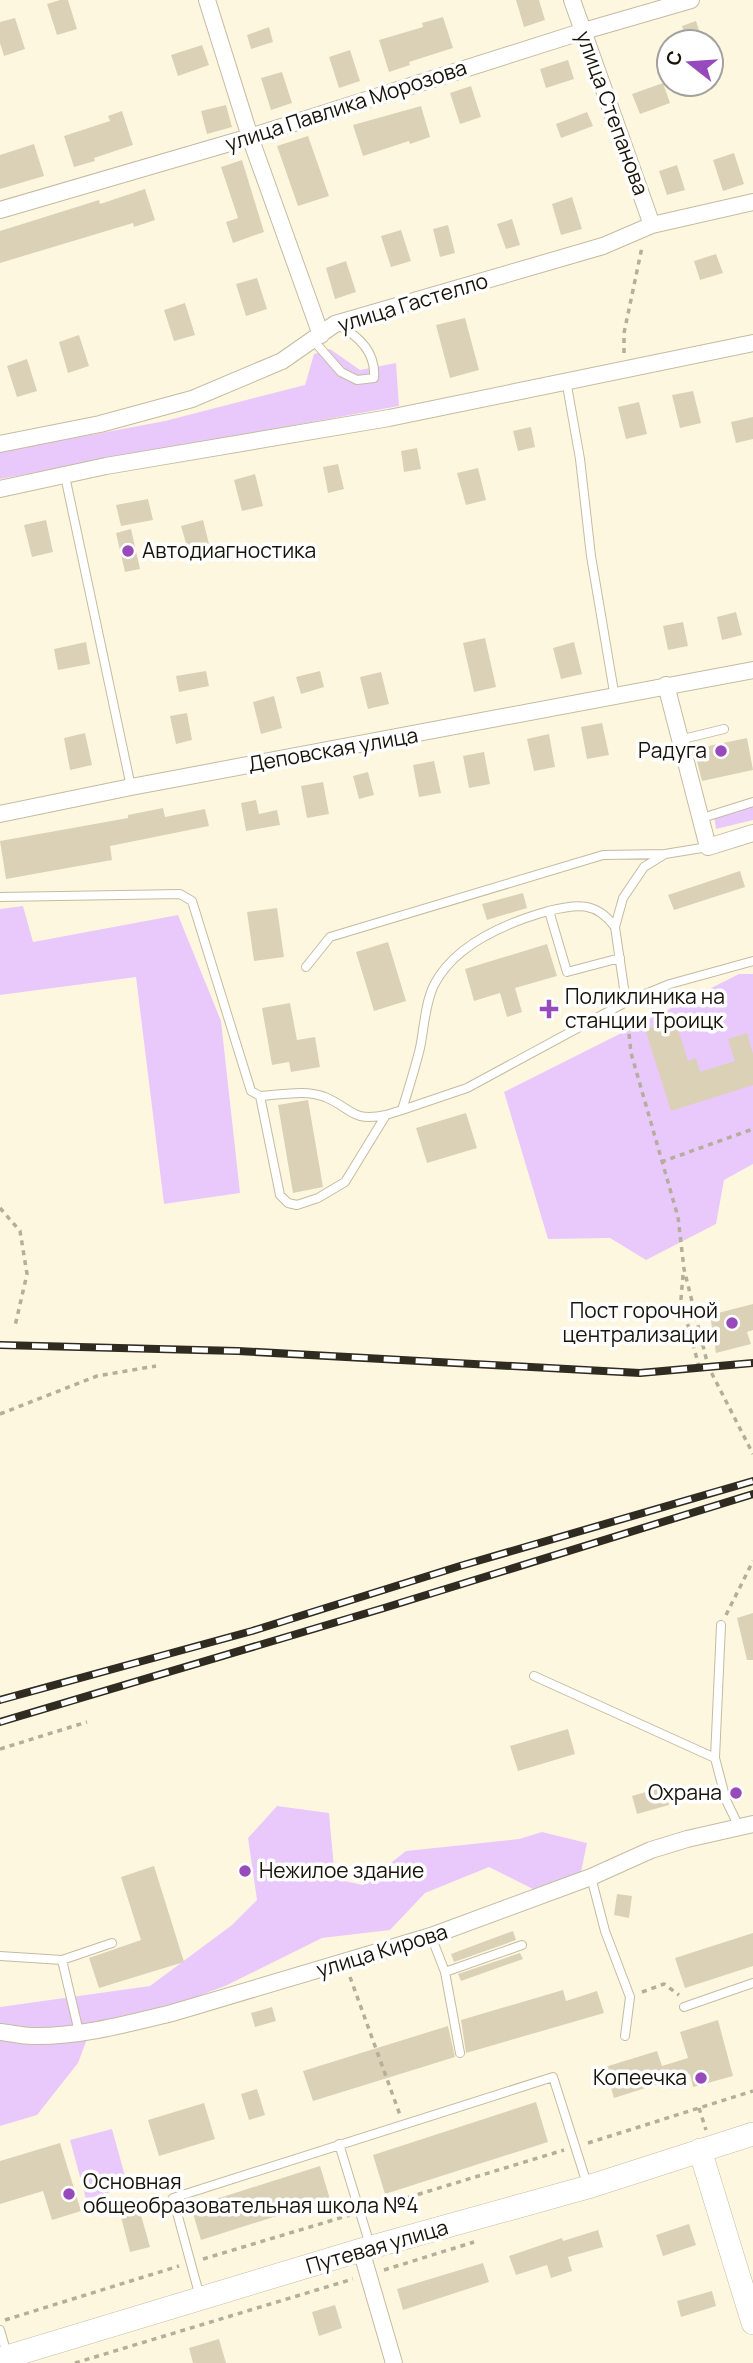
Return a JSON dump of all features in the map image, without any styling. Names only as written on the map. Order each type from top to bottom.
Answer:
[{"type":"street","points":[[207,0],[317,337]]},
{"type":"street","name":"улица Степанова","points":[[572,0],[652,225]]},
{"type":"street","name":"улица Павлика Морозова","points":[[0,210],[250,137],[584,31],[691,0]]},
{"type":"street","name":"улица Гастелло","points":[[0,444],[100,424],[192,399],[282,361],[335,324],[603,246],[652,225],[753,202]]},
{"type":"street","points":[[0,489],[106,466],[389,418],[753,343]]},
{"type":"street","name":"Деповская улица","points":[[0,814],[753,670]]},
{"type":"street","points":[[666,685],[708,847],[753,833]]},
{"type":"street","name":"улица Кирова","points":[[0,2032],[31,2036],[79,2032],[172,2012],[431,1936],[591,1877],[651,1850],[746,1826]]},
{"type":"street","name":"Путевая улица","points":[[6,2360],[366,2249],[588,2187],[753,2134]]},
{"type":"street","points":[[700,2150],[753,2323]]},
{"type":"street","points":[[366,2249],[368,2275],[394,2363]]},
{"type":"lane","points":[[317,337],[341,372],[357,380],[374,379],[375,365],[368,350],[354,334],[335,324]]},
{"type":"lane","points":[[566,380],[615,698]]},
{"type":"lane","points":[[65,476],[131,787]]},
{"type":"lane","points":[[679,740],[724,729]]},
{"type":"lane","points":[[699,819],[753,802]]},
{"type":"lane","points":[[306,967],[330,937],[603,855],[665,854],[708,847]]},
{"type":"lane","points":[[626,1002],[615,927],[623,898],[645,867],[665,854]]},
{"type":"lane","points":[[0,897],[180,894],[192,901],[251,1091],[260,1097],[307,1093],[326,1097],[354,1115],[369,1118],[386,1115],[467,1088],[626,1002],[670,984],[753,961]]},
{"type":"lane","points":[[402,1110],[417,1064],[433,988],[447,963],[511,922],[565,907],[592,907],[605,914],[615,927]]},
{"type":"lane","points":[[549,911],[567,972],[620,958]]},
{"type":"lane","points":[[260,1097],[279,1195],[288,1203],[298,1205],[318,1198],[345,1182],[386,1115]]},
{"type":"lane","points":[[721,1625],[715,1758],[726,1800],[746,1826]]},
{"type":"lane","points":[[534,1675],[715,1758]]},
{"type":"lane","points":[[591,1877],[605,1931],[630,1997],[625,2036]]},
{"type":"lane","points":[[431,1936],[445,1972],[460,2053]]},
{"type":"lane","points":[[0,1956],[62,1960],[112,1943]]},
{"type":"lane","points":[[445,1972],[522,1945]]},
{"type":"lane","points":[[62,1960],[79,2032]]},
{"type":"lane","points":[[688,2006],[753,1983]]},
{"type":"lane","points":[[200,2300],[173,2198],[553,2077],[588,2187]]},
{"type":"lane","points":[[339,2144],[360,2212],[366,2249]]},
{"type":"lane","points":[[0,2330],[6,2360]]},
{"type":"path","points":[[624,369],[624,333],[640,252],[652,225]]},
{"type":"path","points":[[626,1002],[631,1053],[678,1217],[684,1269],[708,1366],[753,1454]]},
{"type":"path","points":[[661,1162],[753,1129]]},
{"type":"path","points":[[0,1208],[20,1231],[27,1274],[15,1326]]},
{"type":"path","points":[[684,1269],[681,1299],[699,1367],[708,1366]]},
{"type":"path","points":[[0,1414],[97,1376],[156,1366]]},
{"type":"path","points":[[721,1625],[753,1561]]},
{"type":"path","points":[[0,1749],[87,1722]]},
{"type":"path","points":[[345,1963],[403,2124]]},
{"type":"path","points":[[630,1997],[664,1984],[688,2006]]},
{"type":"path","points":[[0,2322],[753,2091]]},
{"type":"path","points":[[75,2363],[485,2238]]},
{"type":"shaded area","points":[[330,349],[360,370],[396,363],[399,406],[0,479],[0,452],[165,421],[305,385],[314,354]]},
{"type":"shaded area","points":[[753,805],[753,820],[716,829],[714,815]]},
{"type":"shaded area","points":[[23,906],[33,942],[178,915],[221,1021],[240,1193],[164,1204],[136,977],[0,995],[0,909]]},
{"type":"shaded area","points":[[739,974],[753,974],[753,1164],[724,1180],[716,1224],[646,1260],[610,1238],[548,1239],[504,1092]]},
{"type":"shaded area","points":[[277,1806],[329,1813],[335,1879],[363,1885],[406,1851],[519,1839],[542,1832],[587,1843],[581,1872],[535,1890],[489,1867],[425,1893],[390,1930],[322,1938],[225,1986],[185,2001],[93,2023],[78,2063],[37,2115],[0,2126],[0,2007],[150,1986],[232,1925],[257,1900],[248,1838]]},
{"type":"shaded area","points":[[112,2129],[128,2187],[86,2199],[70,2140]]},
{"type":"building","points":[[68,0],[77,29],[57,35],[47,4]]},
{"type":"building","points":[[516,0],[539,0],[545,20],[524,27]]},
{"type":"building","points":[[443,17],[453,48],[409,62],[410,65],[389,72],[379,40],[423,27],[422,23]]},
{"type":"building","points":[[15,18],[25,49],[4,56],[0,43],[0,22]]},
{"type":"building","points":[[696,21],[698,28],[683,28]]},
{"type":"building","points":[[269,27],[273,42],[251,49],[247,35]]},
{"type":"building","points":[[202,45],[209,65],[178,76],[171,55]]},
{"type":"building","points":[[350,50],[360,81],[339,88],[329,57]]},
{"type":"building","points":[[568,60],[574,79],[546,88],[540,69]]},
{"type":"building","points":[[282,72],[292,103],[271,110],[261,78]]},
{"type":"building","points":[[471,86],[481,117],[460,124],[450,93]]},
{"type":"building","points":[[655,86],[655,98],[668,98],[670,103],[640,114],[632,94]]},
{"type":"building","points":[[226,105],[232,127],[207,134],[201,111]]},
{"type":"building","points":[[421,106],[430,137],[363,156],[353,125]]},
{"type":"building","points":[[122,111],[133,145],[74,167],[64,136],[110,121],[108,116]]},
{"type":"building","points":[[587,112],[593,126],[561,138],[556,124]]},
{"type":"building","points":[[308,136],[329,196],[298,206],[277,146]]},
{"type":"building","points":[[34,144],[44,176],[0,189],[0,155]]},
{"type":"building","points":[[734,153],[744,184],[723,191],[713,160]]},
{"type":"building","points":[[242,160],[264,232],[233,243],[226,222],[238,218],[221,167]]},
{"type":"building","points":[[677,165],[685,190],[667,195],[659,171]]},
{"type":"building","points":[[145,189],[155,220],[134,227],[133,223],[0,263],[0,231],[99,200],[100,204]]},
{"type":"building","points":[[572,197],[582,229],[561,235],[552,204]]},
{"type":"building","points":[[512,219],[520,245],[506,249],[497,224]]},
{"type":"building","points":[[448,225],[455,253],[440,257],[433,229]]},
{"type":"building","points":[[401,230],[411,261],[391,267],[381,236]]},
{"type":"building","points":[[716,254],[723,273],[700,280],[694,261]]},
{"type":"building","points":[[346,261],[356,292],[335,299],[326,268]]},
{"type":"building","points":[[257,278],[267,309],[246,316],[236,284]]},
{"type":"building","points":[[185,303],[195,335],[174,341],[164,310]]},
{"type":"building","points":[[465,318],[479,370],[450,378],[436,325]]},
{"type":"building","points":[[79,335],[89,366],[68,373],[59,342]]},
{"type":"building","points":[[27,359],[37,391],[17,397],[7,366]]},
{"type":"building","points":[[693,391],[701,423],[680,428],[672,395]]},
{"type":"building","points":[[639,402],[647,434],[626,439],[618,407]]},
{"type":"building","points":[[753,417],[753,439],[736,443],[731,422]]},
{"type":"building","points":[[531,427],[535,447],[518,451],[513,431]]},
{"type":"building","points":[[417,448],[421,469],[404,472],[401,451]]},
{"type":"building","points":[[338,464],[344,489],[328,493],[323,467]]},
{"type":"building","points":[[478,468],[486,500],[466,505],[457,473]]},
{"type":"building","points":[[255,474],[263,506],[242,511],[234,480]]},
{"type":"building","points":[[148,499],[153,520],[121,526],[116,505]]},
{"type":"building","points":[[46,520],[53,552],[32,557],[24,525]]},
{"type":"building","points":[[203,520],[211,552],[190,557],[181,526]]},
{"type":"building","name":"Автодиагностика","points":[[131,529],[140,569],[125,572],[116,533]]},
{"type":"building","points":[[736,612],[742,635],[722,640],[717,617]]},
{"type":"building","points":[[683,622],[688,646],[668,650],[663,626]]},
{"type":"building","points":[[485,638],[496,687],[474,692],[463,643]]},
{"type":"building","points":[[86,642],[90,664],[58,670],[54,649]]},
{"type":"building","points":[[574,642],[582,674],[561,679],[553,648]]},
{"type":"building","points":[[206,671],[209,686],[179,692],[176,676]]},
{"type":"building","points":[[320,671],[324,687],[301,694],[296,677]]},
{"type":"building","points":[[381,672],[389,704],[368,709],[360,677]]},
{"type":"building","points":[[274,696],[282,728],[261,734],[253,702]]},
{"type":"building","points":[[187,713],[192,740],[176,744],[170,716]]},
{"type":"building","points":[[602,723],[609,755],[587,759],[581,727]]},
{"type":"building","points":[[85,733],[92,765],[70,770],[64,738]]},
{"type":"building","points":[[549,734],[555,767],[534,771],[527,739]]},
{"type":"building","points":[[747,738],[753,770],[702,781],[694,749]]},
{"type":"building","points":[[484,752],[490,784],[469,788],[463,756]]},
{"type":"building","points":[[434,761],[441,793],[419,797],[413,765]]},
{"type":"building","points":[[368,772],[374,795],[359,799],[353,776]]},
{"type":"building","points":[[323,782],[329,814],[307,818],[301,786]]},
{"type":"building","points":[[256,800],[259,814],[277,810],[280,825],[246,831],[241,803]]},
{"type":"building","points":[[163,808],[165,817],[205,809],[209,826],[110,846],[112,860],[6,879],[0,841],[128,818],[128,815]]},
{"type":"building","points":[[740,871],[745,887],[674,910],[668,895]]},
{"type":"building","points":[[523,893],[527,908],[487,920],[482,904]]},
{"type":"building","points":[[277,908],[284,957],[254,961],[247,912]]},
{"type":"building","points":[[388,942],[406,1001],[374,1011],[356,952]]},
{"type":"building","points":[[547,944],[557,976],[515,988],[522,1012],[507,1017],[500,993],[474,1001],[465,969]]},
{"type":"building","points":[[290,1003],[297,1040],[315,1037],[320,1067],[291,1072],[289,1062],[272,1065],[262,1008]]},
{"type":"building","points":[[675,1020],[688,1061],[696,1058],[700,1072],[735,1061],[728,1039],[747,1033],[753,1054],[753,1085],[671,1111],[645,1029]]},
{"type":"building","points":[[308,1100],[323,1187],[293,1193],[278,1105]]},
{"type":"building","points":[[466,1113],[477,1148],[427,1163],[416,1128]]},
{"type":"building","name":"Пост горочной централизации","points":[[753,1304],[753,1330],[747,1332],[751,1344],[716,1353],[710,1315]]},
{"type":"building","points":[[753,1613],[753,1660],[747,1660],[737,1618]]},
{"type":"building","points":[[568,1729],[575,1754],[518,1771],[510,1746]]},
{"type":"building","points":[[664,1787],[669,1805],[637,1814],[632,1796]]},
{"type":"building","points":[[154,1866],[184,1962],[99,1988],[89,1958],[141,1940],[121,1877]]},
{"type":"building","points":[[617,1894],[632,1896],[629,1918],[614,1915]]},
{"type":"building","points":[[513,1931],[516,1940],[454,1962],[451,1954]]},
{"type":"building","points":[[753,1933],[753,1966],[685,1988],[675,1958]]},
{"type":"building","points":[[520,1953],[523,1959],[461,1981],[458,1974]]},
{"type":"building","points":[[563,1990],[566,2001],[597,1991],[604,2013],[466,2053],[461,2020]]},
{"type":"building","points":[[272,2007],[276,2021],[255,2027],[251,2013]]},
{"type":"building","points":[[718,2020],[733,2076],[693,2087],[690,2074],[614,2098],[605,2067],[657,2051],[662,2066],[688,2058],[680,2032]]},
{"type":"building","points":[[448,2026],[455,2057],[313,2101],[303,2071]]},
{"type":"building","points":[[257,2089],[265,2115],[249,2120],[241,2094]]},
{"type":"building","points":[[536,2102],[548,2142],[385,2194],[373,2155]]},
{"type":"building","points":[[204,2103],[215,2139],[159,2156],[148,2120]]},
{"type":"building","points":[[60,2143],[81,2211],[52,2220],[43,2191],[0,2204],[0,2161]]},
{"type":"building","points":[[320,2166],[330,2199],[201,2240],[191,2207]]},
{"type":"building","points":[[139,2208],[150,2247],[130,2252],[120,2213]]},
{"type":"building","points":[[689,2224],[696,2245],[663,2256],[656,2235]]},
{"type":"building","points":[[598,2230],[603,2247],[568,2257],[572,2271],[551,2278],[547,2265],[516,2275],[509,2256],[562,2238],[563,2241]]},
{"type":"building","points":[[483,2263],[489,2282],[403,2310],[397,2289]]},
{"type":"building","points":[[712,2291],[716,2306],[681,2317],[677,2301]]},
{"type":"building","points":[[335,2305],[342,2328],[319,2336],[312,2312]]},
{"type":"building","points":[[219,2339],[226,2363],[193,2363],[189,2348]]},
{"type":"railway","points":[[0,1345],[238,1351],[640,1373],[753,1363]]},
{"type":"railway","points":[[0,1700],[252,1631],[460,1566],[753,1481]]},
{"type":"railway","points":[[0,1722],[384,1608],[753,1494]]},
{"type":"place","name":"Автодиагностика","points":[[128,551]]},
{"type":"place","name":"Радуга","points":[[721,751]]},
{"type":"place","name":"Поликлиника на станции Троицк","points":[[549,1009]]},
{"type":"place","name":"Пост горочной централизации","points":[[732,1323]]},
{"type":"place","name":"Охрана","points":[[736,1793]]},
{"type":"place","name":"Нежилое здание","points":[[245,1871]]},
{"type":"place","name":"Копеечка","points":[[701,2078]]},
{"type":"place","name":"Основная общеобразовательная школа №4","points":[[69,2194]]}]
